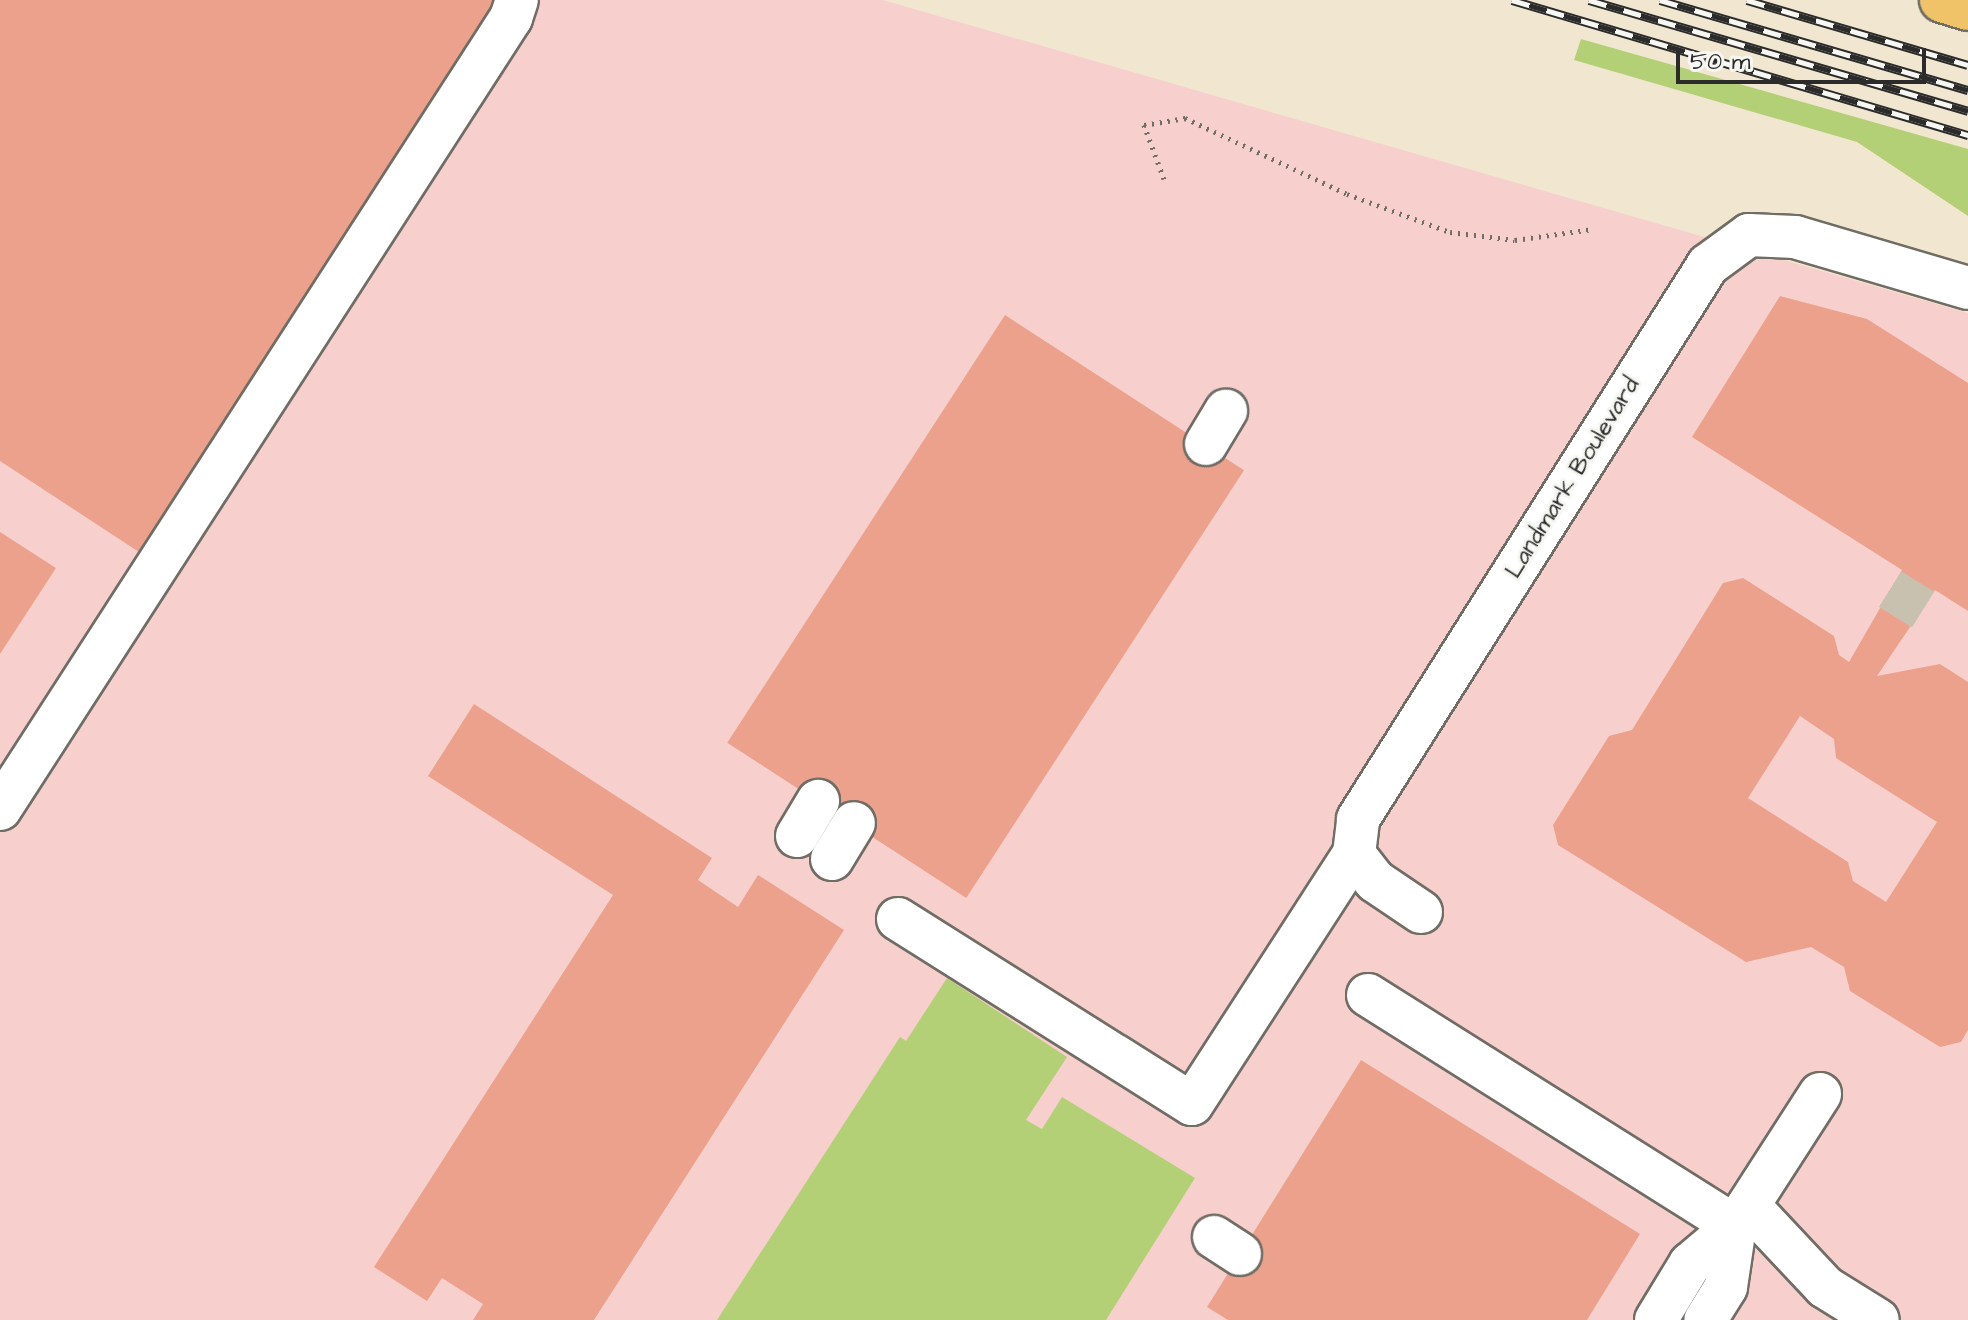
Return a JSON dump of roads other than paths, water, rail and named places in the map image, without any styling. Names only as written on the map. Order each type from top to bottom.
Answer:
[{"type":"main road","points":[[1942,0],[1968,8]]},
{"type":"street","points":[[0,809],[223,444],[479,51],[517,0]]},
{"type":"street","name":"Landmark Boulevard","points":[[1354,854],[1358,819],[1708,265],[1749,235],[1795,237],[1968,288]]},
{"type":"street","points":[[797,836],[818,801]]},
{"type":"street","points":[[832,859],[854,823]]},
{"type":"street","points":[[898,919],[1192,1104],[1354,854],[1375,881],[1421,912]]},
{"type":"street","points":[[1368,995],[1742,1216],[1825,1287],[1878,1320]]},
{"type":"street","points":[[1656,1320],[1690,1264],[1742,1216],[1820,1094]]},
{"type":"street","points":[[1705,1320],[1726,1287],[1742,1216]]},
{"type":"tunnel","points":[[1890,589],[1923,610]]},
{"type":"railway","points":[[1512,0],[1968,135]]},
{"type":"railway","points":[[1589,0],[1968,111]]},
{"type":"railway","points":[[1660,0],[1968,90]]},
{"type":"railway","points":[[1747,0],[1968,65]]}]
